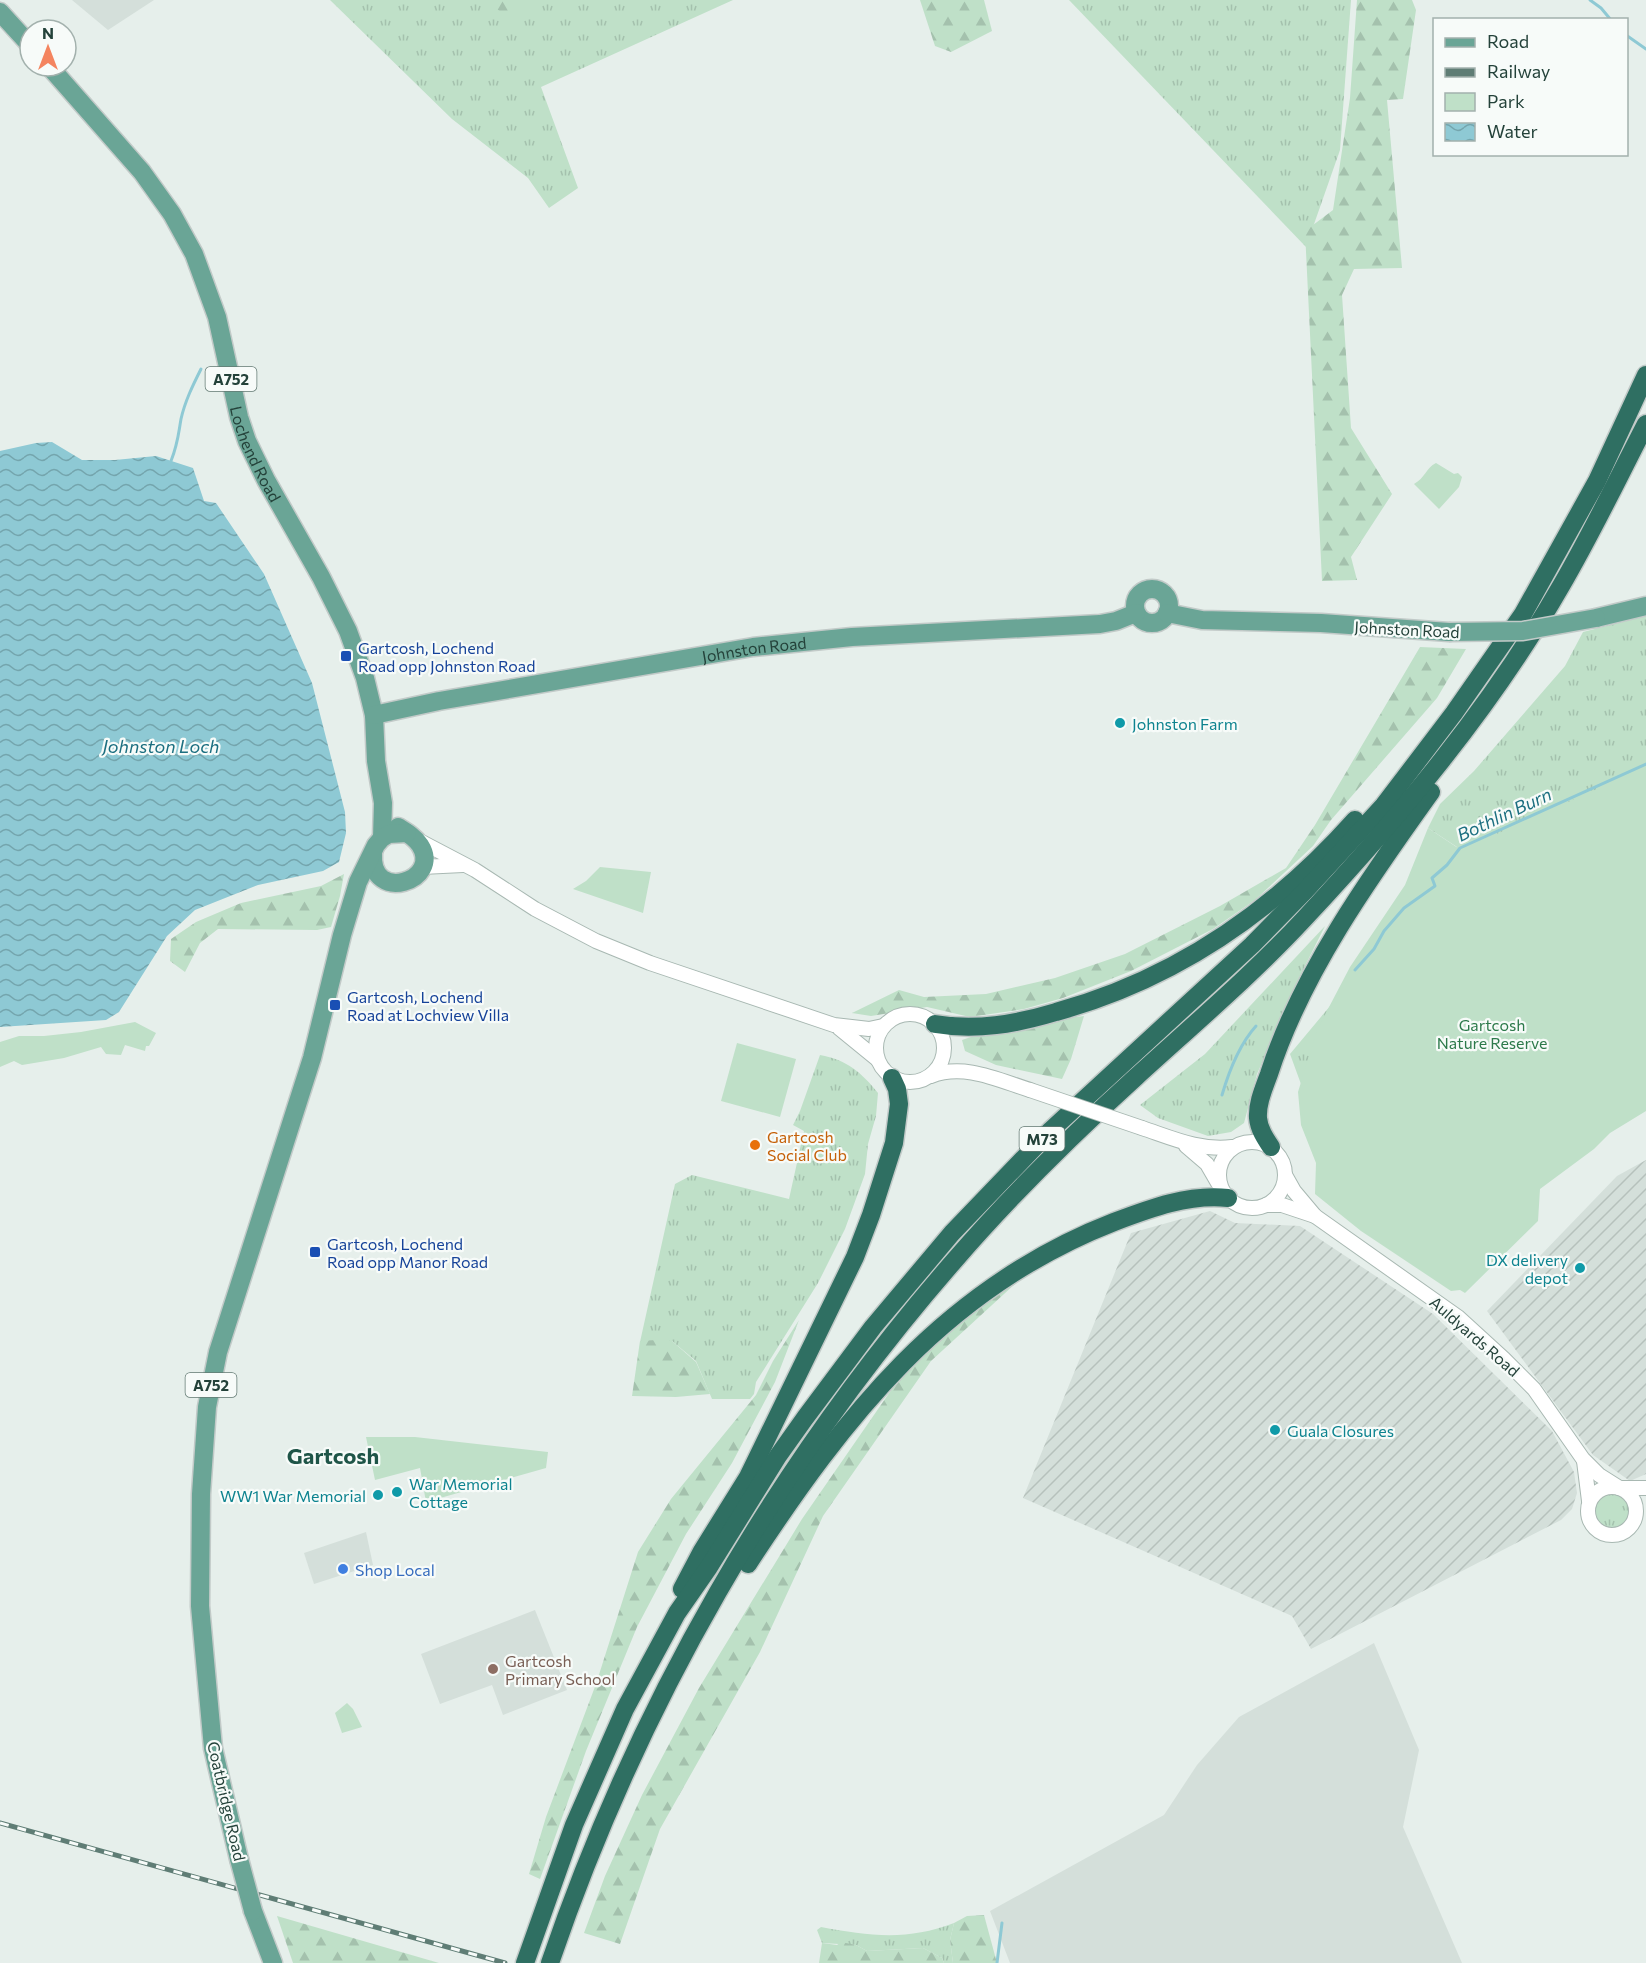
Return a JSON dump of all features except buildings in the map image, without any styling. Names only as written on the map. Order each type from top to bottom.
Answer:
[{"type":"highway","name":"M73","points":[[525,1963],[574,1825],[625,1709],[677,1613],[709,1567],[778,1456],[873,1327],[952,1233],[1026,1156],[1121,1064],[1252,945],[1360,832],[1455,713],[1523,614],[1597,481],[1646,375]]},
{"type":"highway","name":"M73","points":[[550,1963],[595,1840],[680,1659],[754,1530],[796,1465],[882,1347],[957,1257],[1058,1150],[1301,922],[1420,788],[1477,714],[1562,585],[1646,424]]},
{"type":"highway","points":[[935,1024],[980,1028],[1048,1015],[1090,1003],[1141,983],[1171,968],[1250,918],[1295,880],[1358,816],[1414,751],[1523,614]]},
{"type":"highway","points":[[1271,1147],[1260,1126],[1259,1109],[1277,1050],[1296,1007],[1345,920],[1482,717],[1527,641]]},
{"type":"highway","points":[[625,1709],[641,1668],[685,1583],[748,1477],[855,1257],[894,1143],[899,1104],[897,1089],[892,1078]]},
{"type":"highway","points":[[626,1771],[738,1578],[792,1496],[861,1407],[899,1365],[962,1309],[1009,1276],[1052,1251],[1104,1226],[1166,1204],[1224,1192]]},
{"type":"main road","points":[[0,12],[18,32]]},
{"type":"main road","name":"Lochend Road","points":[[60,78],[142,171],[172,214],[194,254],[217,316],[239,417],[247,441],[348,630],[365,678],[374,715],[376,761],[383,802],[377,846]]},
{"type":"main road","points":[[1136,613],[1138,597],[1146,590],[1152,589],[1166,597],[1167,613]]},
{"type":"main road","name":"Johnston Road","points":[[374,715],[450,699],[753,647],[852,637],[1100,624],[1116,621],[1136,613],[1149,622],[1160,621],[1167,613],[1202,620],[1321,623],[1449,632],[1523,631],[1596,618],[1646,606]]},
{"type":"main road","name":"Lochend Road","points":[[383,802],[398,828],[411,836]]},
{"type":"main road","points":[[389,834],[411,836],[421,846],[424,857],[422,867],[413,879],[406,882],[398,884],[384,879],[374,867],[377,846],[389,834]]},
{"type":"main road","name":"A752","points":[[354,895],[358,882],[377,846]]},
{"type":"main road","points":[[354,895],[384,879]]},
{"type":"main road","name":"Coatbridge Road","points":[[273,1963],[253,1911],[213,1748],[203,1635],[200,1560],[201,1494],[207,1407],[218,1352],[312,1058],[354,895]]},
{"type":"street","points":[[411,836],[564,926],[621,952],[834,1025],[869,1029],[883,1026],[904,1014],[921,1016],[935,1024],[949,1052],[962,1065],[983,1075],[1182,1143],[1215,1149],[1232,1148]]},
{"type":"street","points":[[422,867],[463,865]]},
{"type":"street","points":[[834,1025],[877,1059]]},
{"type":"street","points":[[883,1026],[877,1038],[877,1059],[880,1066],[892,1078],[902,1082],[922,1081],[930,1076],[954,1070],[983,1075]]},
{"type":"street","points":[[930,1076],[942,1060],[944,1043]]},
{"type":"street","points":[[1182,1143],[1207,1164],[1224,1192],[1236,1204],[1246,1208],[1266,1205],[1280,1193],[1285,1175],[1282,1160],[1271,1147],[1262,1143],[1251,1141],[1241,1143],[1226,1153],[1219,1168],[1224,1192]]},
{"type":"street","name":"Auldyards Road","points":[[1285,1175],[1294,1191],[1315,1216],[1458,1317],[1534,1389],[1583,1459],[1599,1475],[1619,1487]]},
{"type":"street","name":"Auldyards Road","points":[[1266,1205],[1281,1205],[1315,1216]]},
{"type":"street","name":"Auldyards Road","points":[[1583,1459],[1588,1479],[1589,1501]]},
{"type":"street","points":[[1619,1487],[1626,1491],[1635,1504],[1635,1519]]},
{"type":"street","points":[[1646,1488],[1604,1488],[1593,1495],[1589,1501],[1588,1519],[1602,1534],[1611,1536],[1625,1532],[1646,1502]]},
{"type":"shaded area","points":[[72,0],[154,0],[108,30]]},
{"type":"shaded area","points":[[1646,1160],[1646,1474],[1630,1481],[1593,1455],[1487,1311],[1617,1176]]},
{"type":"shaded area","points":[[1210,1211],[1235,1223],[1300,1226],[1433,1314],[1552,1431],[1574,1472],[1577,1493],[1572,1509],[1561,1520],[1311,1649],[1292,1616],[1023,1498],[1131,1233]]},
{"type":"shaded area","points":[[366,1532],[373,1565],[314,1584],[304,1553]]},
{"type":"shaded area","name":"Gartcosh Primary School","points":[[535,1610],[567,1690],[503,1715],[492,1685],[440,1704],[421,1654]]},
{"type":"shaded area","points":[[1374,1643],[1419,1750],[1403,1827],[1462,1963],[1010,1963],[990,1911],[1164,1815],[1197,1765],[1239,1717]]},
{"type":"green space","points":[[330,0],[733,0],[541,87],[578,188],[549,208],[528,178],[452,119]]},
{"type":"green space","points":[[485,0],[536,0],[513,21]]},
{"type":"green space","points":[[920,0],[984,0],[992,31],[951,52],[935,46]]},
{"type":"green space","points":[[1069,0],[1351,0],[1340,150],[1306,247]]},
{"type":"green space","points":[[1357,0],[1412,0],[1416,10],[1403,99],[1387,100],[1402,268],[1354,269],[1342,295],[1351,428],[1392,494],[1351,557],[1357,580],[1322,581],[1305,231],[1333,210],[1350,98]]},
{"type":"green space","points":[[1436,463],[1462,477],[1459,487],[1439,509],[1414,484]]},
{"type":"green space","points":[[1646,616],[1646,966],[1313,1117],[1290,1054],[1406,915],[1457,847],[1428,828],[1440,804],[1474,771],[1565,666],[1583,632]]},
{"type":"green space","points":[[1420,647],[1466,649],[1437,698],[1331,820],[1313,846],[1255,900],[1213,929],[1131,971],[1063,998],[1024,1009],[970,1017],[927,1007],[871,1016],[852,1013],[899,990],[924,997],[986,994],[1055,978],[1125,954],[1220,906],[1286,868],[1315,825]]},
{"type":"green space","name":"Gartcosh Nature Reserve","points":[[1646,767],[1646,1111],[1610,1133],[1594,1149],[1540,1189],[1538,1221],[1465,1293],[1460,1290],[1451,1291],[1361,1231],[1315,1194],[1316,1163],[1301,1125],[1298,1092],[1317,1030],[1350,967],[1405,885],[1428,828],[1461,850]]},
{"type":"green space","points":[[600,867],[651,872],[643,913],[573,889],[586,881]]},
{"type":"green space","points":[[344,874],[331,927],[317,930],[218,929],[200,943],[185,972],[170,961],[171,939],[196,922],[241,903],[321,886]]},
{"type":"green space","points":[[1325,926],[1300,976],[1257,1074],[1244,1123],[1231,1132],[1208,1136],[1158,1118],[1140,1105],[1205,1054]]},
{"type":"green space","points":[[1084,1016],[1071,1059],[1062,1079],[996,1065],[965,1051],[962,1040],[1007,1028]]},
{"type":"green space","points":[[135,1022],[156,1033],[145,1051],[125,1045],[121,1055],[106,1054],[101,1047],[64,1058],[22,1065],[14,1061],[0,1067],[0,1042],[19,1036],[81,1032]]},
{"type":"green space","points":[[737,1043],[796,1059],[780,1117],[721,1101]]},
{"type":"green space","points":[[820,1055],[838,1060],[853,1068],[878,1093],[865,1174],[845,1229],[818,1283],[756,1382],[754,1394],[750,1399],[712,1399],[696,1361],[672,1341],[640,1342],[675,1184],[692,1175],[789,1199],[804,1131],[793,1125]]},
{"type":"green space","points":[[1016,1283],[931,1361],[823,1516],[760,1652],[660,1829],[620,1944],[584,1933],[605,1876],[642,1795],[699,1688],[802,1519],[894,1386],[972,1304]]},
{"type":"green space","points":[[799,1320],[775,1382],[732,1463],[686,1534],[637,1627],[586,1751],[540,1879],[529,1874],[546,1817],[596,1684],[638,1552],[671,1499],[756,1395],[773,1361]]},
{"type":"green space","points":[[640,1341],[672,1341],[696,1362],[710,1394],[676,1397],[632,1396]]},
{"type":"green space","points":[[366,1437],[415,1437],[548,1452],[546,1468],[426,1502],[420,1468],[375,1480]]},
{"type":"green space","points":[[1612,1494],[1624,1499],[1629,1511],[1624,1523],[1612,1528],[1600,1523],[1595,1511],[1600,1499]]},
{"type":"green space","points":[[347,1703],[353,1709],[362,1727],[342,1733],[335,1713]]},
{"type":"green space","points":[[984,1915],[997,1963],[953,1963],[950,1940],[954,1923],[967,1916]]},
{"type":"green space","points":[[277,1916],[439,1963],[293,1963]]},
{"type":"green space","points":[[954,1923],[950,1940],[953,1963],[944,1963],[942,1958],[923,1948],[867,1951],[856,1945],[822,1943],[817,1930],[821,1927],[856,1933],[904,1935],[937,1929]]},
{"type":"green space","points":[[841,1942],[856,1945],[867,1951],[923,1948],[942,1958],[944,1963],[819,1963],[822,1943],[837,1945]]},
{"type":"water","name":"Johnston Loch","points":[[52,442],[82,460],[156,456],[193,468],[204,501],[216,503],[264,574],[312,683],[345,812],[346,833],[339,862],[323,871],[258,885],[195,910],[167,936],[119,1012],[106,1020],[0,1027],[0,451]]},
{"type":"waterway","name":"Bothlin Burn","points":[[1590,0],[1609,18]]},
{"type":"waterway","name":"Bothlin Burn","points":[[1628,36],[1646,49]]},
{"type":"waterway","points":[[171,461],[185,406],[201,369]]},
{"type":"waterway","name":"Bothlin Burn","points":[[1355,970],[1374,949],[1384,931],[1404,908],[1435,886],[1432,878],[1447,865],[1460,848],[1646,764]]},
{"type":"waterway","name":"Bothlin Burn","points":[[1222,1095],[1235,1059],[1244,1041],[1256,1026]]},
{"type":"waterway","name":"Bothlin Burn","points":[[997,1963],[1002,1923]]},
{"type":"railway","points":[[0,1823],[505,1963]]},
{"type":"place","name":"Gartcosh, Lochend Road opp Johnston Road","points":[[346,656]]},
{"type":"place","name":"Johnston Farm","points":[[1120,723]]},
{"type":"place","name":"Gartcosh, Lochend Road at Lochview Villa","points":[[335,1005]]},
{"type":"place","name":"Gartcosh Social Club","points":[[755,1145]]},
{"type":"place","name":"Gartcosh, Lochend Road opp Manor Road","points":[[315,1252]]},
{"type":"place","name":"DX delivery depot","points":[[1580,1268]]},
{"type":"place","name":"Guala Closures","points":[[1275,1430]]},
{"type":"place","name":"War Memorial Cottage","points":[[397,1492]]},
{"type":"place","name":"WW1 War Memorial","points":[[378,1495]]},
{"type":"place","name":"Shop Local","points":[[343,1569]]},
{"type":"place","name":"Gartcosh Primary School","points":[[493,1669]]},
{"type":"district","name":"Gartcosh","points":[[333,1455]]}]
